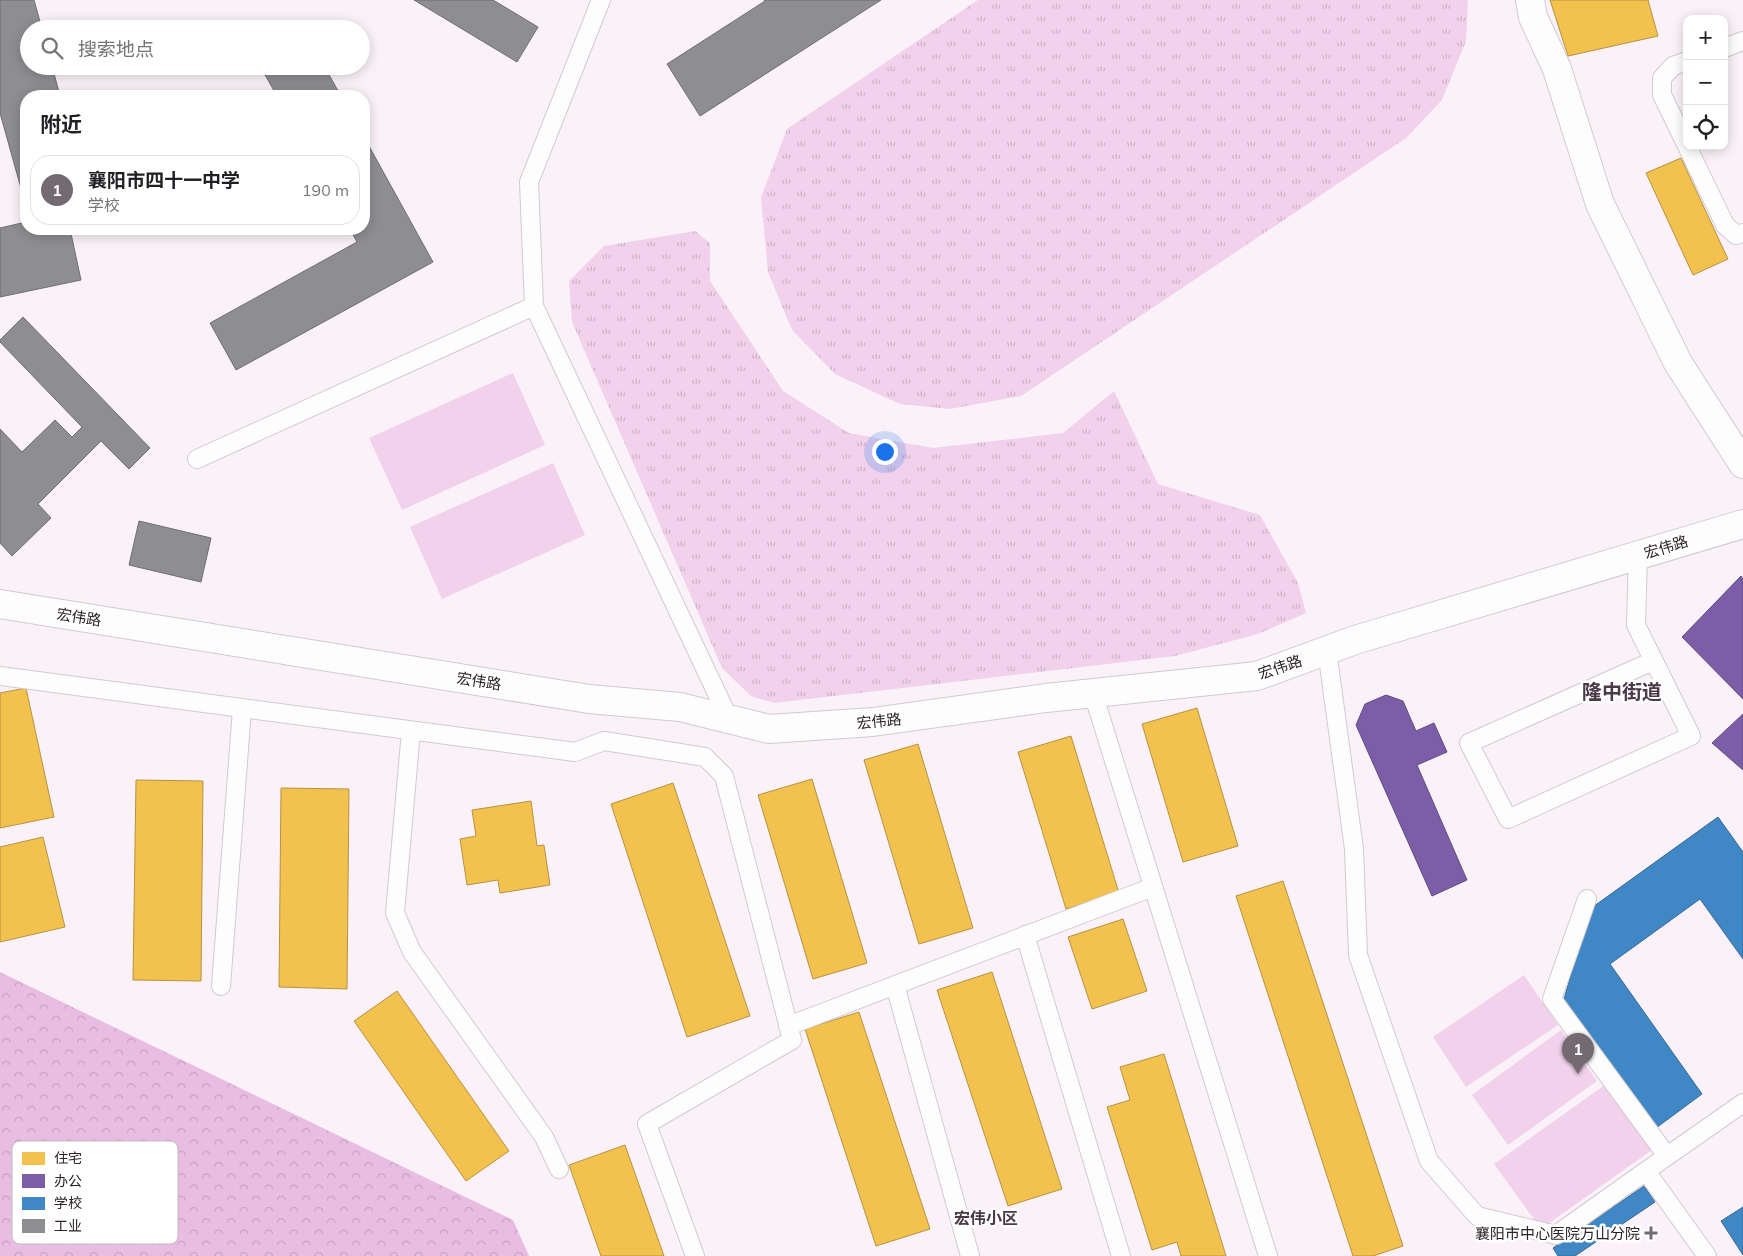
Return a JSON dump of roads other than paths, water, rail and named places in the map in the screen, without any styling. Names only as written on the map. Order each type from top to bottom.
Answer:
[{"type":"street","points":[[1530,0],[1533,17],[1557,69],[1600,204],[1678,363],[1743,464]]},
{"type":"street","name":"宏伟路","points":[[0,604],[589,699],[680,707],[769,729],[873,722],[1093,692],[1257,676],[1365,637],[1743,524]]},
{"type":"lane","points":[[601,0],[529,182],[534,306],[729,719]]},
{"type":"lane","points":[[1728,47],[1743,41]]},
{"type":"lane","points":[[1683,62],[1673,66],[1662,78],[1662,95],[1683,138]]},
{"type":"lane","points":[[1689,150],[1725,225],[1736,236],[1743,233]]},
{"type":"lane","points":[[197,459],[534,306]]},
{"type":"lane","points":[[1638,555],[1636,625],[1654,661],[1691,736],[1508,820],[1470,743],[1654,661]]},
{"type":"lane","points":[[1327,650],[1354,849],[1358,955],[1430,1161],[1477,1216],[1556,1235],[1743,1103]]},
{"type":"lane","points":[[0,676],[575,752],[604,741],[705,757],[724,776],[792,1040],[647,1124],[695,1256]]},
{"type":"lane","points":[[1093,692],[1268,1256]]},
{"type":"lane","points":[[221,986],[242,709]]},
{"type":"lane","points":[[411,731],[395,914],[412,952],[544,1137],[559,1169]]},
{"type":"lane","points":[[788,1026],[1153,887]]},
{"type":"lane","points":[[1586,899],[1552,999],[1668,1156]]},
{"type":"lane","points":[[1025,935],[1121,1256]]},
{"type":"lane","points":[[895,985],[970,1256]]},
{"type":"lane","points":[[1646,1171],[1707,1256]]},
{"type":"place","name":"襄阳市四十一中学","points":[[1578,1074]]},
{"type":"place","name":"襄阳市中心医院万山分院","points":[[1651,1233]]},
{"type":"district","name":"隆中街道","points":[[1622,691]]},
{"type":"district","name":"宏伟小区","points":[[986,1218]]}]
